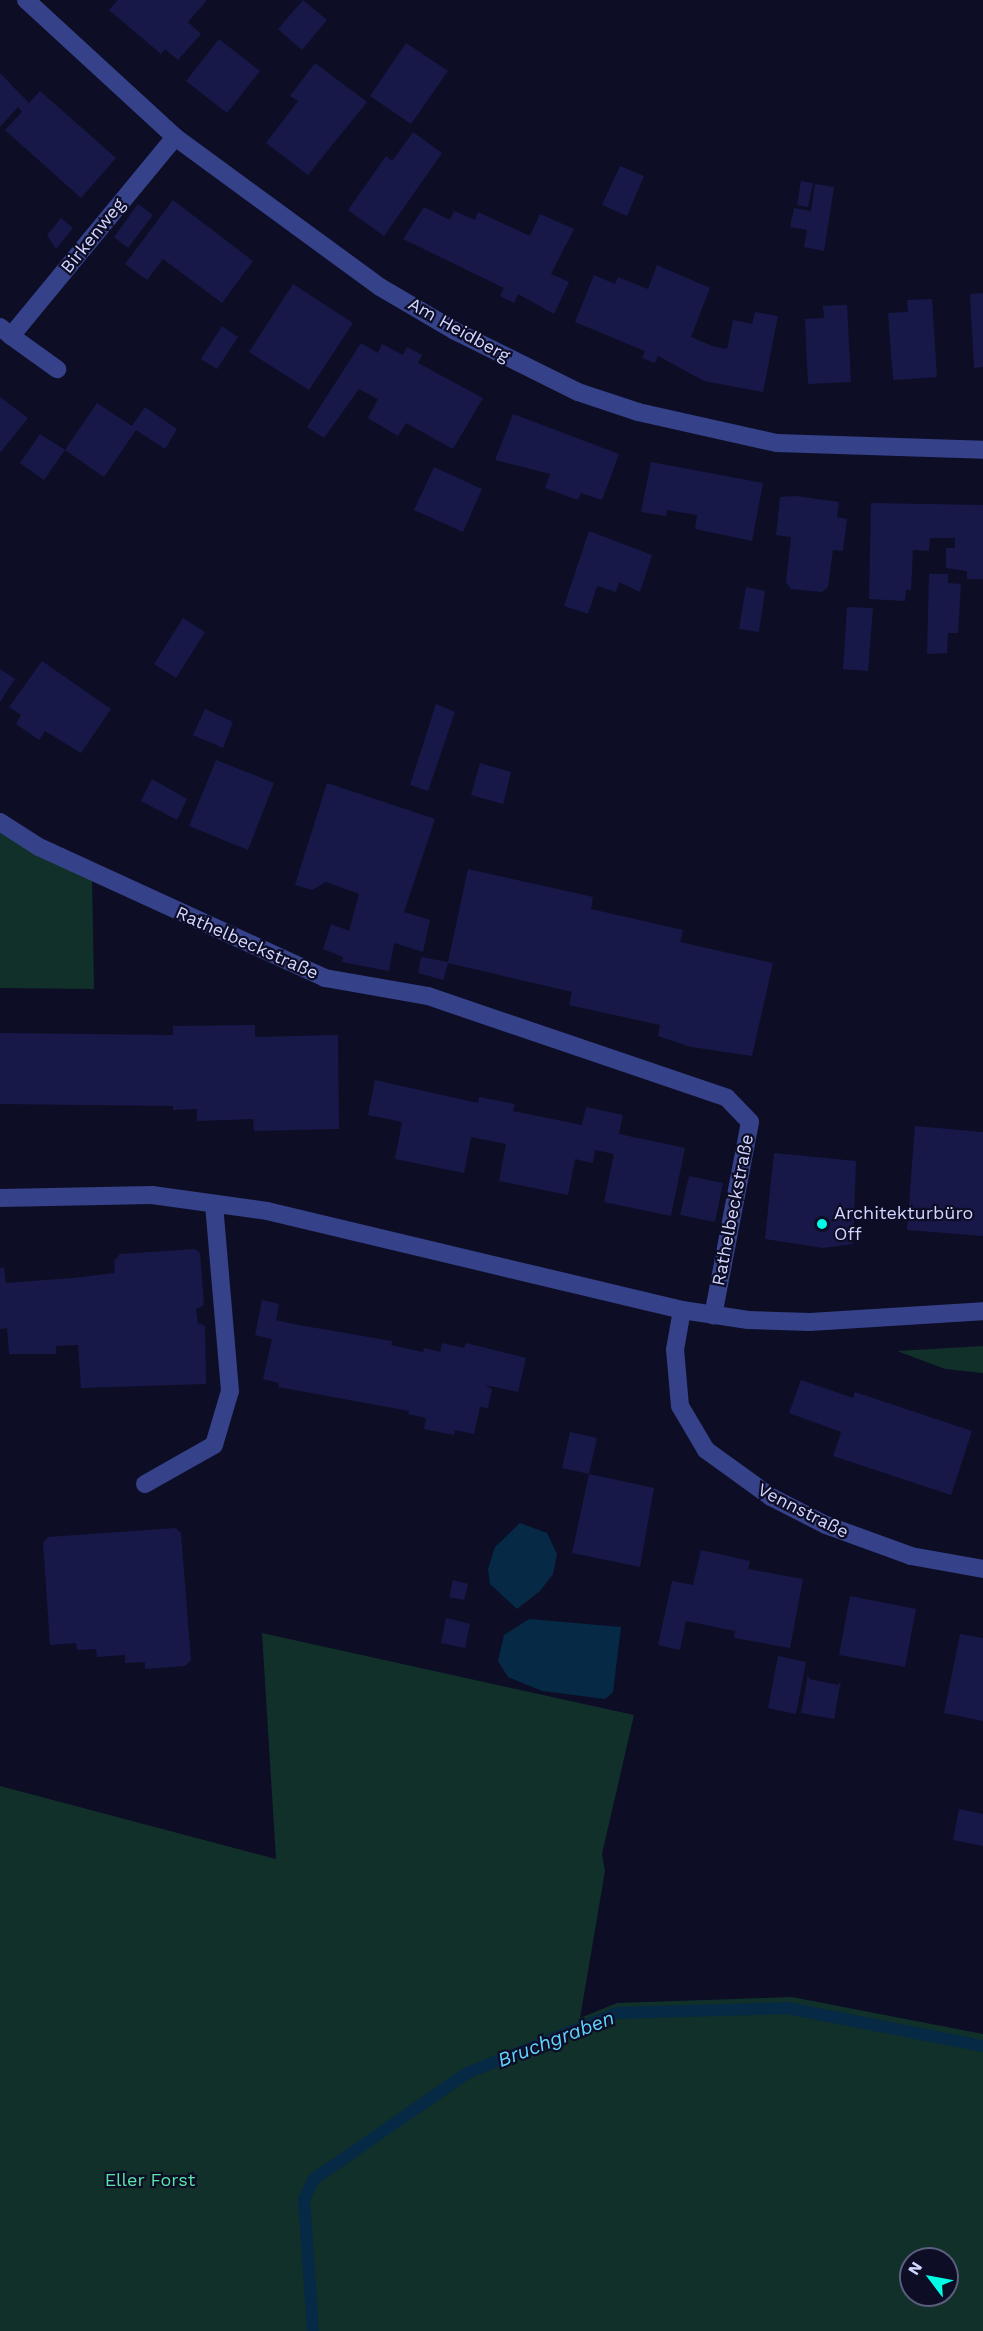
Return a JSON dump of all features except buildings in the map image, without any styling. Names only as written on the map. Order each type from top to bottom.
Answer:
[{"type":"street","name":"Am Heidberg","points":[[26,0],[175,137],[380,286],[455,331],[578,392],[638,412],[777,443],[983,450]]},
{"type":"street","name":"Birkenweg","points":[[57,369],[5,332],[175,137]]},
{"type":"street","name":"Rathelbeckstraße","points":[[0,822],[39,847],[325,978],[428,996],[728,1098],[750,1122],[712,1316]]},
{"type":"street","points":[[0,1198],[153,1195],[267,1211],[712,1316],[810,1322],[983,1311]]},
{"type":"street","points":[[145,1484],[214,1444],[230,1391],[214,1204]]},
{"type":"street","name":"Vennstraße","points":[[682,1310],[675,1349],[680,1406],[706,1450],[771,1497],[836,1529],[911,1556],[983,1569]]},
{"type":"green space","points":[[0,827],[92,877],[94,989],[0,988]]},
{"type":"green space","points":[[983,1346],[983,1373],[945,1369],[897,1351]]},
{"type":"green space","name":"Eller Forst","points":[[262,1633],[634,1715],[602,1854],[605,1871],[580,2018],[617,2003],[792,1997],[983,2034],[983,2331],[0,2331],[0,1786],[276,1859]]},
{"type":"water","points":[[520,1523],[547,1533],[557,1554],[553,1574],[540,1591],[517,1609],[490,1584],[488,1569],[495,1547]]},
{"type":"water","points":[[529,1619],[621,1627],[613,1692],[605,1699],[542,1691],[508,1677],[498,1661],[504,1635]]},
{"type":"waterway","name":"Bruchgraben","points":[[313,2331],[304,2200],[314,2179],[467,2073],[617,2013],[787,2008],[983,2046]]},
{"type":"place","name":"Architekturbüro Off","points":[[822,1224]]}]
